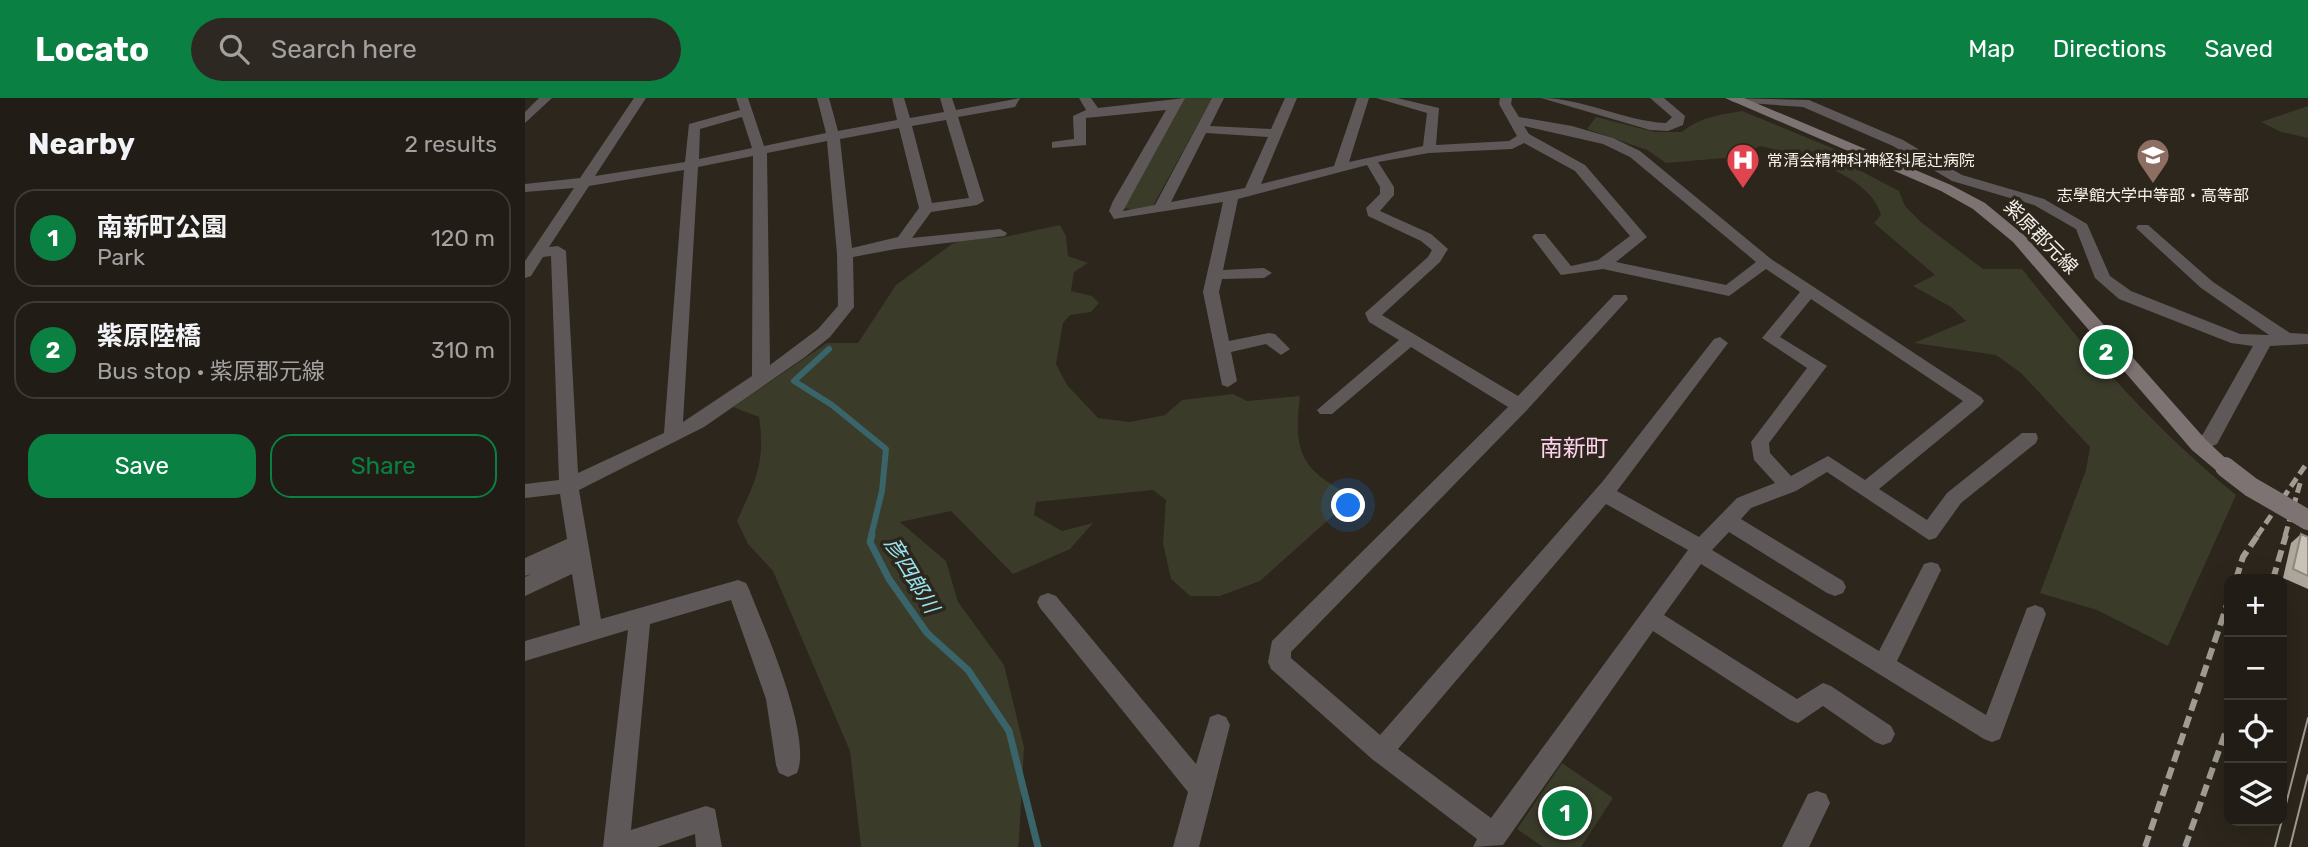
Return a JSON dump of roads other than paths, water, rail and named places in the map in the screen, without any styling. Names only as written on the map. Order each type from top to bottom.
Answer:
[{"type":"street","points":[[525,119],[546,98]]},
{"type":"street","points":[[525,273],[532,253],[583,184],[640,98]]},
{"type":"street","points":[[525,491],[569,485],[657,445],[698,422],[824,332],[846,307],[845,254],[832,136],[823,98]]},
{"type":"street","points":[[898,98],[926,208]]},
{"type":"street","points":[[896,244],[903,240],[926,208],[977,201],[946,98]]},
{"type":"street","points":[[525,188],[583,184],[691,167],[832,136],[1011,104],[1014,98]]},
{"type":"street","points":[[1085,98],[1094,112]]},
{"type":"street","points":[[1160,209],[1218,98]]},
{"type":"street","points":[[1251,191],[1291,98]]},
{"type":"street","points":[[1340,167],[1363,98]]},
{"type":"street","points":[[1382,98],[1436,105],[1429,149]]},
{"type":"street","points":[[1506,98],[1505,104],[1524,137],[1580,168],[1639,237],[1603,264],[1567,272],[1539,237]]},
{"type":"street","points":[[1547,98],[1650,127],[1668,127],[1678,122],[1679,116],[1657,98]]},
{"type":"street","points":[[1733,98],[1805,103],[1898,143],[1957,178],[2039,202],[2082,227],[2103,278],[2125,295],[2217,332],[2264,342],[2286,338],[2308,339]]},
{"type":"street","name":"紫原郡元線","points":[[1733,98],[1946,188],[2000,222],[2019,239],[2199,445],[2268,497],[2308,520]]},
{"type":"street","points":[[1057,145],[1081,142],[1079,116],[1177,102]]},
{"type":"street","points":[[1177,102],[1120,201],[1116,211],[1119,216],[1231,196],[1370,160],[1429,149],[1502,147],[1524,137]]},
{"type":"street","points":[[673,434],[694,127],[744,105],[760,153],[763,292],[761,378]]},
{"type":"street","points":[[1514,120],[1567,129],[1608,141],[1635,154],[1766,262],[1975,401],[1865,490]]},
{"type":"street","points":[[1201,130],[1276,133]]},
{"type":"street","points":[[1370,160],[1387,187],[1387,195],[1373,208],[1373,213],[1383,221],[1430,240],[1440,249],[1435,259],[1373,313],[1375,318],[1521,405]]},
{"type":"street","points":[[1228,381],[1211,292],[1231,196]]},
{"type":"street","points":[[2144,228],[2207,285],[2286,338]]},
{"type":"street","points":[[845,254],[896,244],[1000,233]]},
{"type":"street","points":[[532,253],[558,251],[569,485],[592,631]]},
{"type":"street","points":[[1603,264],[1729,291],[1766,262]]},
{"type":"street","points":[[1213,275],[1264,273]]},
{"type":"street","points":[[1789,486],[1761,455],[1760,442],[1818,366],[1770,338],[1809,290]]},
{"type":"street","points":[[1620,299],[1521,405],[1280,648],[1279,662],[1490,842],[1649,617],[1700,550],[1744,503],[1789,486],[1828,463],[1929,532],[1954,498],[2029,438]]},
{"type":"street","points":[[1221,348],[1269,338],[1280,349]]},
{"type":"street","points":[[1326,410],[1410,339]]},
{"type":"street","points":[[2199,445],[2210,439],[2264,342]]},
{"type":"street","points":[[1381,751],[1604,493],[1678,401],[1720,343]]},
{"type":"street","points":[[1604,493],[1991,732],[2035,614]]},
{"type":"street","points":[[1726,520],[1835,587]]},
{"type":"street","points":[[525,568],[579,552]]},
{"type":"street","points":[[525,587],[579,552]]},
{"type":"street","points":[[1883,666],[1931,570]]},
{"type":"street","points":[[525,651],[738,589],[771,684],[789,747],[788,765]]},
{"type":"street","points":[[1048,602],[1200,788]]},
{"type":"street","points":[[1649,617],[1798,712],[1823,693],[1884,734]]},
{"type":"street","points":[[640,618],[618,847],[706,818],[709,847]]},
{"type":"street","points":[[1187,847],[1218,724]]},
{"type":"street","points":[[1795,847],[1817,803]]},
{"type":"waterway","name":"彦四郎川","points":[[829,349],[794,381],[832,405],[886,449],[882,491],[871,536]]},
{"type":"waterway","name":"彦四郎川","points":[[872,535],[870,542],[889,579],[927,633],[968,670],[1009,731],[1038,847]]},
{"type":"tram line","points":[[2275,847],[2308,718]]},
{"type":"tram line","points":[[2290,847],[2308,775]]},
{"type":"railway","points":[[2257,536],[2305,466]]},
{"type":"railway","points":[[2285,536],[2301,480]]},
{"type":"railway","points":[[2238,574],[2243,557],[2258,535]]},
{"type":"railway","points":[[2274,574],[2286,535]]},
{"type":"railway","points":[[2145,847],[2224,614]]},
{"type":"railway","points":[[2185,847],[2224,736]]},
{"type":"place","name":"志學館大学中等部・高等部","points":[[2153,185]]},
{"type":"place","name":"常清会精神科神経科尾辻病院","points":[[1743,190]]},
{"type":"place","name":"紫原陸橋","points":[[2106,352]]},
{"type":"place","name":"南新町公園","points":[[1565,813]]},
{"type":"district","name":"南新町","points":[[1574,448]]}]
